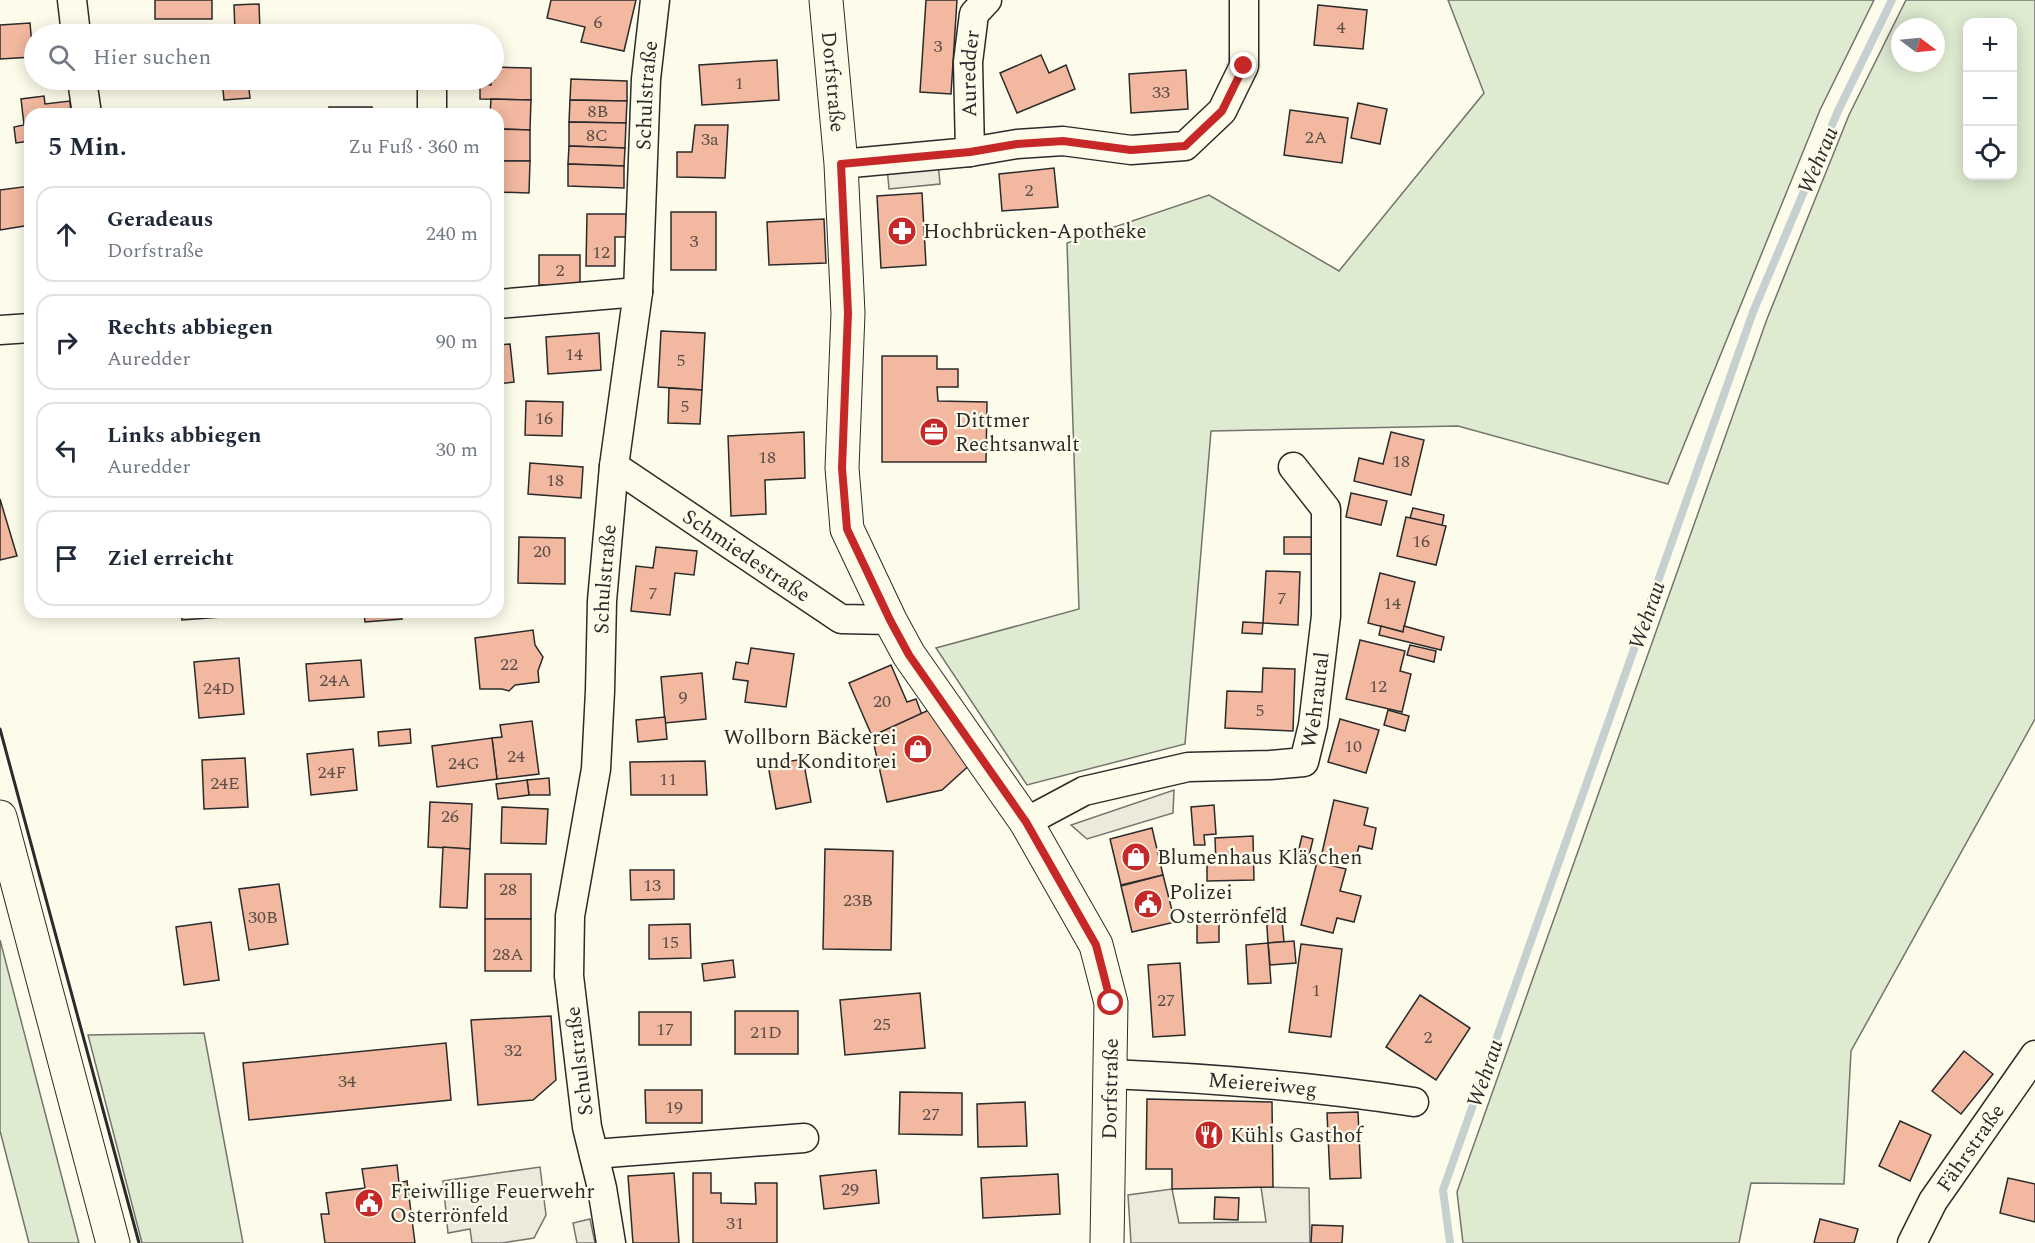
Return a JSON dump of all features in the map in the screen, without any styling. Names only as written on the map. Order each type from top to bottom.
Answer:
[{"type":"main road","name":"Dorfstraße","points":[[826,0],[841,164],[848,313],[842,468],[847,529],[909,655],[1026,822],[1096,945],[1111,1003],[1107,1243]]},
{"type":"main road","points":[[0,818],[113,1243]]},
{"type":"street","points":[[72,0],[75,24]]},
{"type":"street","name":"Schulstraße","points":[[611,1243],[594,1154],[586,1127],[569,976],[570,916],[596,769],[602,601],[614,466],[638,292],[646,79],[655,0]]},
{"type":"street","name":"Auredder","points":[[970,152],[968,62],[974,14],[987,0]]},
{"type":"street","points":[[841,164],[1063,141],[1131,150],[1185,146],[1222,111],[1244,66],[1244,0]]},
{"type":"street","points":[[83,90],[86,108]]},
{"type":"street","points":[[432,90],[432,108]]},
{"type":"street","points":[[504,303],[638,292]]},
{"type":"street","points":[[0,330],[24,328]]},
{"type":"street","name":"Schmiedestraße","points":[[614,466],[841,619],[890,620]]},
{"type":"street","name":"Wehrautal","points":[[1026,822],[1084,791],[1188,767],[1304,762],[1313,725],[1326,616],[1326,510],[1293,467]]},
{"type":"street","name":"Fährstraße","points":[[1912,1243],[1933,1201],[2035,1055]]},
{"type":"street","name":"Meiereiweg","points":[[1110,1074],[1171,1076],[1339,1090],[1414,1102]]},
{"type":"street","points":[[594,1154],[804,1138]]},
{"type":"green space","points":[[1448,0],[1874,0],[1820,110],[1668,484],[1458,426],[1211,431],[1185,744],[1027,785],[936,648],[1079,609],[1067,243],[1209,195],[1339,271],[1484,93]]},
{"type":"green space","points":[[1906,0],[2035,0],[2035,719],[1851,1051],[1844,1184],[1751,1183],[1739,1243],[1463,1243],[1457,1192],[1767,319],[1849,115],[1891,30],[1891,72],[1945,72],[1945,18],[1897,18]]},
{"type":"green space","points":[[0,940],[79,1243],[29,1243],[0,1131]]},
{"type":"green space","points":[[204,1033],[243,1243],[142,1243],[88,1035]]},
{"type":"shaded area","points":[[938,162],[940,184],[889,189],[887,167]]},
{"type":"shaded area","points":[[1174,790],[1173,813],[1087,839],[1071,825]]},
{"type":"shaded area","points":[[540,1167],[546,1215],[534,1238],[502,1243],[472,1243],[470,1229],[448,1233],[443,1181]]},
{"type":"shaded area","points":[[1261,1187],[1309,1188],[1310,1243],[1131,1243],[1128,1195],[1172,1189],[1179,1223],[1266,1222]]},
{"type":"shaded area","points":[[590,1219],[595,1243],[577,1243],[573,1223]]},
{"type":"building","points":[[155,0],[212,0],[212,19],[155,19]]},
{"type":"building","points":[[551,0],[636,0],[624,51],[581,42],[585,27],[547,18]]},
{"type":"building","points":[[926,0],[957,0],[951,94],[920,92]]},
{"type":"building","points":[[259,4],[260,24],[235,24],[234,5]]},
{"type":"building","points":[[1318,5],[1367,10],[1363,49],[1314,45]]},
{"type":"building","points":[[30,23],[24,24],[24,58],[0,59],[0,25]]},
{"type":"building","points":[[1041,55],[1049,73],[1066,65],[1075,89],[1017,113],[1000,73]]},
{"type":"building","points":[[777,60],[779,100],[702,105],[699,65]]},
{"type":"building","points":[[504,67],[531,68],[531,100],[480,99],[480,90],[504,90]]},
{"type":"building","points":[[1186,70],[1188,109],[1131,113],[1129,74]]},
{"type":"building","points":[[571,79],[627,81],[627,101],[570,100]]},
{"type":"building","points":[[223,90],[249,90],[250,98],[224,100]]},
{"type":"building","points":[[44,96],[45,104],[70,101],[71,108],[24,108],[24,125],[21,99]]},
{"type":"building","points":[[491,99],[531,100],[530,130],[504,129],[504,108],[490,108]]},
{"type":"building","points":[[570,100],[627,101],[626,123],[569,122]]},
{"type":"building","points":[[1358,103],[1387,109],[1380,144],[1351,138]]},
{"type":"building","points":[[329,107],[372,107],[372,108]]},
{"type":"building","points":[[1290,110],[1348,118],[1342,163],[1284,155]]},
{"type":"building","points":[[569,122],[626,123],[625,148],[569,146]]},
{"type":"building","points":[[24,125],[24,142],[16,143],[14,127]]},
{"type":"building","points":[[695,125],[728,125],[725,178],[677,177],[677,152],[692,152]]},
{"type":"building","points":[[504,129],[530,130],[530,161],[504,161]]},
{"type":"building","points":[[569,146],[625,148],[624,166],[568,164]]},
{"type":"building","points":[[504,161],[530,161],[529,193],[504,192]]},
{"type":"building","points":[[568,164],[624,166],[624,188],[568,186]]},
{"type":"building","points":[[1054,168],[1058,207],[1002,211],[999,174]]},
{"type":"building","points":[[24,187],[24,226],[0,230],[0,190]]},
{"type":"building","name":"Hochbrücken-Apotheke","points":[[922,193],[926,265],[881,268],[877,196]]},
{"type":"building","points":[[671,212],[716,212],[716,270],[671,270]]},
{"type":"building","points":[[587,214],[626,214],[626,237],[615,237],[615,266],[586,266]]},
{"type":"building","points":[[824,219],[826,263],[769,265],[767,222]]},
{"type":"building","points":[[539,255],[580,255],[580,285],[539,285]]},
{"type":"building","points":[[661,331],[705,333],[702,390],[658,387]]},
{"type":"building","points":[[599,333],[601,370],[548,374],[546,337]]},
{"type":"building","points":[[504,344],[510,344],[514,382],[504,383]]},
{"type":"building","name":"Dittmer Rechtsanwalt","points":[[882,356],[937,356],[937,369],[958,369],[958,387],[937,387],[938,401],[987,402],[986,462],[882,462]]},
{"type":"building","points":[[669,388],[702,390],[700,424],[668,423]]},
{"type":"building","points":[[526,401],[563,402],[562,436],[525,435]]},
{"type":"building","points":[[804,432],[805,478],[765,480],[766,514],[731,516],[728,436]]},
{"type":"building","points":[[1391,432],[1424,440],[1411,495],[1354,481],[1359,458],[1383,464]]},
{"type":"building","points":[[530,463],[583,467],[581,498],[528,494]]},
{"type":"building","points":[[1351,493],[1387,501],[1381,525],[1346,517]]},
{"type":"building","points":[[0,499],[17,556],[0,560]]},
{"type":"building","points":[[1413,508],[1444,515],[1442,526],[1410,518]]},
{"type":"building","points":[[1406,517],[1446,526],[1436,565],[1397,556]]},
{"type":"building","points":[[519,537],[565,538],[565,584],[518,583]]},
{"type":"building","points":[[1284,537],[1313,537],[1314,554],[1284,554]]},
{"type":"building","points":[[656,547],[697,551],[694,575],[675,573],[670,615],[631,611],[636,566],[653,568]]},
{"type":"building","points":[[1266,571],[1300,572],[1298,625],[1263,623]]},
{"type":"building","points":[[1380,573],[1415,582],[1403,632],[1368,623]]},
{"type":"building","points":[[182,618],[208,618],[182,620]]},
{"type":"building","points":[[365,618],[402,619],[365,622]]},
{"type":"building","points":[[1243,622],[1263,623],[1262,634],[1242,633]]},
{"type":"building","points":[[1381,626],[1403,632],[1404,626],[1444,637],[1441,650],[1379,635]]},
{"type":"building","points":[[533,630],[535,645],[543,657],[538,671],[539,682],[515,685],[509,691],[480,689],[475,638]]},
{"type":"building","points":[[1360,640],[1405,651],[1400,671],[1411,674],[1402,712],[1346,699]]},
{"type":"building","points":[[1410,645],[1436,651],[1434,662],[1407,655]]},
{"type":"building","points":[[751,648],[794,654],[786,707],[745,702],[748,681],[733,679],[736,662],[748,664]]},
{"type":"building","points":[[239,658],[244,714],[199,718],[194,662]]},
{"type":"building","points":[[361,660],[364,697],[309,701],[306,664]]},
{"type":"building","points":[[891,665],[907,702],[916,699],[922,715],[872,736],[849,683]]},
{"type":"building","points":[[1263,668],[1295,669],[1293,731],[1225,728],[1227,691],[1262,692]]},
{"type":"building","points":[[702,673],[706,719],[665,723],[661,677]]},
{"type":"building","name":"Wollborn Bäckerei und Konditorei","points":[[929,710],[973,762],[942,790],[887,802],[872,736]]},
{"type":"building","points":[[1388,710],[1409,716],[1405,731],[1384,725]]},
{"type":"building","points":[[665,717],[667,739],[638,742],[636,720]]},
{"type":"building","points":[[1340,719],[1379,730],[1366,773],[1328,762]]},
{"type":"building","points":[[532,721],[539,774],[497,779],[492,738],[502,737],[500,725]]},
{"type":"building","points":[[410,729],[411,743],[379,746],[378,732]]},
{"type":"building","points":[[492,738],[497,779],[437,787],[432,746]]},
{"type":"building","points":[[353,749],[357,790],[311,795],[307,754]]},
{"type":"building","points":[[245,758],[248,807],[204,809],[202,760]]},
{"type":"building","points":[[803,759],[811,802],[776,809],[768,765]]},
{"type":"building","points":[[705,761],[707,795],[631,795],[630,762]]},
{"type":"building","points":[[549,778],[550,795],[529,795],[527,780]]},
{"type":"building","points":[[527,780],[529,795],[498,799],[496,784]]},
{"type":"building","points":[[1334,800],[1368,808],[1364,825],[1376,828],[1372,849],[1359,846],[1355,861],[1322,853]]},
{"type":"building","points":[[430,802],[472,804],[470,849],[428,847]]},
{"type":"building","points":[[1214,805],[1216,834],[1204,835],[1205,845],[1194,845],[1191,807]]},
{"type":"building","points":[[502,807],[548,809],[546,844],[501,843]]},
{"type":"building","name":"Blumenhaus Kläschen","points":[[1152,828],[1163,875],[1121,885],[1110,839]]},
{"type":"building","points":[[1253,836],[1254,880],[1207,881],[1207,864],[1216,864],[1215,838]]},
{"type":"building","points":[[1302,836],[1313,839],[1308,860],[1297,857]]},
{"type":"building","points":[[443,847],[470,849],[467,908],[440,907]]},
{"type":"building","points":[[825,849],[893,851],[891,950],[823,949]]},
{"type":"building","points":[[1317,862],[1346,869],[1340,891],[1361,896],[1354,922],[1337,918],[1333,933],[1301,925]]},
{"type":"building","points":[[630,870],[674,870],[674,899],[631,900]]},
{"type":"building","points":[[485,874],[531,874],[531,919],[485,919]]},
{"type":"building","name":"Polizei Osterrönfeld","points":[[1163,875],[1175,922],[1132,932],[1121,886]]},
{"type":"building","points":[[279,884],[288,944],[249,950],[239,889]]},
{"type":"building","points":[[1281,909],[1284,942],[1268,943],[1266,911]]},
{"type":"building","points":[[1219,914],[1219,942],[1197,943],[1197,915]]},
{"type":"building","points":[[485,919],[531,919],[531,971],[485,971]]},
{"type":"building","points":[[211,922],[219,980],[184,985],[176,927]]},
{"type":"building","points":[[690,924],[691,958],[649,959],[649,925]]},
{"type":"building","points":[[1294,941],[1296,963],[1270,965],[1268,943]]},
{"type":"building","points":[[1268,943],[1271,983],[1248,984],[1246,945]]},
{"type":"building","points":[[1301,944],[1342,949],[1331,1037],[1289,1032]]},
{"type":"building","points":[[733,960],[735,977],[704,981],[702,964]]},
{"type":"building","points":[[1180,963],[1185,1035],[1153,1037],[1148,965]]},
{"type":"building","points":[[920,993],[925,1048],[845,1055],[840,1000]]},
{"type":"building","points":[[1420,995],[1470,1028],[1436,1080],[1386,1047]]},
{"type":"building","points":[[735,1011],[798,1011],[798,1054],[735,1054]]},
{"type":"building","points":[[639,1012],[691,1012],[691,1045],[639,1045]]},
{"type":"building","points":[[551,1016],[556,1080],[533,1100],[478,1105],[471,1020]]},
{"type":"building","points":[[446,1043],[451,1100],[249,1120],[243,1063]]},
{"type":"building","points":[[1964,1051],[1993,1074],[1961,1114],[1932,1091]]},
{"type":"building","points":[[645,1090],[702,1090],[702,1123],[646,1123]]},
{"type":"building","points":[[900,1092],[962,1093],[962,1135],[899,1134]]},
{"type":"building","name":"Kühls Gasthof","points":[[1147,1099],[1272,1102],[1273,1187],[1172,1189],[1172,1169],[1146,1169]]},
{"type":"building","points":[[1025,1102],[1027,1146],[978,1147],[977,1104]]},
{"type":"building","points":[[1358,1112],[1361,1178],[1330,1179],[1327,1113]]},
{"type":"building","points":[[1900,1121],[1931,1135],[1910,1181],[1879,1166]]},
{"type":"building","name":"Freiwillige Feuerwehr Osterrönfeld","points":[[397,1165],[399,1183],[407,1181],[415,1243],[325,1243],[321,1214],[329,1214],[326,1193],[365,1188],[362,1169]]},
{"type":"building","points":[[876,1170],[879,1203],[824,1209],[820,1176]]},
{"type":"building","points":[[674,1173],[679,1243],[633,1243],[628,1176]]},
{"type":"building","points":[[693,1173],[711,1173],[711,1193],[721,1193],[721,1203],[756,1204],[755,1183],[777,1183],[777,1243],[693,1243]]},
{"type":"building","points":[[1058,1174],[1060,1214],[983,1218],[981,1178]]},
{"type":"building","points":[[2008,1178],[2035,1184],[2035,1222],[2000,1213]]},
{"type":"building","points":[[1215,1197],[1239,1198],[1238,1220],[1214,1219]]},
{"type":"building","points":[[1820,1219],[1858,1229],[1854,1243],[1814,1243]]},
{"type":"building","points":[[1312,1225],[1343,1226],[1342,1243],[1311,1243]]},
{"type":"waterway","name":"Wehrau","points":[[1450,1243],[1443,1190],[1753,312],[1838,111],[1892,0]]},
{"type":"wall","points":[[0,729],[139,1243]]},
{"type":"place","name":"Hochbrücken-Apotheke","points":[[902,231]]},
{"type":"place","name":"Dittmer Rechtsanwalt","points":[[934,432]]},
{"type":"place","name":"Wollborn Bäckerei und Konditorei","points":[[918,749]]},
{"type":"place","name":"Blumenhaus Kläschen","points":[[1136,857]]},
{"type":"place","name":"Polizei Osterrönfeld","points":[[1148,904]]},
{"type":"place","name":"Kühls Gasthof","points":[[1209,1135]]},
{"type":"place","name":"Freiwillige Feuerwehr Osterrönfeld","points":[[369,1203]]},
{"type":"route","points":[[1111,1003],[1096,945],[1026,822],[909,655],[847,529],[842,468],[848,313],[841,164],[1063,141],[1131,150],[1185,146],[1222,111],[1244,66]]}]
